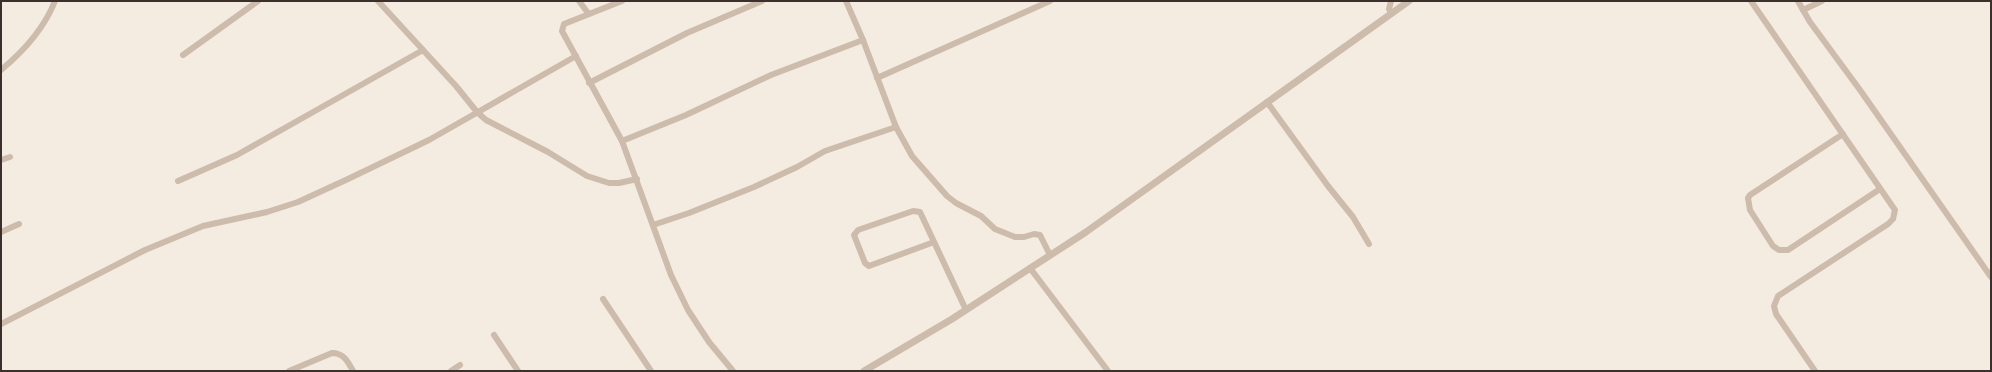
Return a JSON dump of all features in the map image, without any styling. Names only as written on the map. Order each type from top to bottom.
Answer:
[{"type":"street","points":[[1,70],[13,60],[42,27],[55,1]]},
{"type":"street","points":[[184,55],[258,1]]},
{"type":"street","points":[[378,1],[456,86],[477,112],[497,127],[548,152],[587,176],[609,183],[619,183],[637,179]]},
{"type":"street","points":[[579,1],[588,13]]},
{"type":"street","points":[[622,1],[588,13],[562,26],[562,31],[622,141],[671,275],[688,310],[709,342],[733,371]]},
{"type":"street","points":[[589,83],[681,36],[762,1]]},
{"type":"street","points":[[846,1],[863,40],[896,127],[912,156],[947,196],[956,203],[981,216],[1001,232],[1015,237],[1024,237],[1034,234],[1040,235],[1050,255]]},
{"type":"street","points":[[878,78],[1050,1]]},
{"type":"street","points":[[1391,1],[1389,9],[1392,13]]},
{"type":"street","points":[[864,371],[966,310],[1050,255],[1188,160],[1409,1]]},
{"type":"street","points":[[1751,1],[1895,210],[1893,220],[1802,279],[1778,296],[1775,300],[1774,306],[1776,314],[1815,371]]},
{"type":"street","points":[[1798,1],[1810,22],[1860,90],[1991,277]]},
{"type":"street","points":[[1803,10],[1822,1]]},
{"type":"street","points":[[622,141],[686,115],[771,75],[863,40]]},
{"type":"street","points":[[178,181],[237,155],[423,50]]},
{"type":"street","points":[[1,324],[144,250],[203,226],[243,219],[298,202],[429,140],[576,56]]},
{"type":"street","points":[[1267,102],[1328,186],[1350,212],[1369,244]]},
{"type":"street","points":[[653,225],[689,213],[754,187],[797,167],[824,151],[896,127]]},
{"type":"street","points":[[1843,134],[1750,195],[1748,198],[1750,210],[1773,246],[1779,250],[1788,250],[1880,189]]},
{"type":"street","points":[[1,160],[10,157]]},
{"type":"street","points":[[934,242],[869,266],[865,262],[854,235],[858,230],[917,210],[920,212],[966,310]]},
{"type":"street","points":[[1,232],[19,224]]},
{"type":"street","points":[[1030,268],[1108,371]]},
{"type":"street","points":[[603,300],[652,371]]},
{"type":"street","points":[[494,335],[518,371]]},
{"type":"street","points":[[289,371],[332,353],[337,353],[342,355],[353,371]]},
{"type":"street","points":[[451,371],[460,366]]}]
